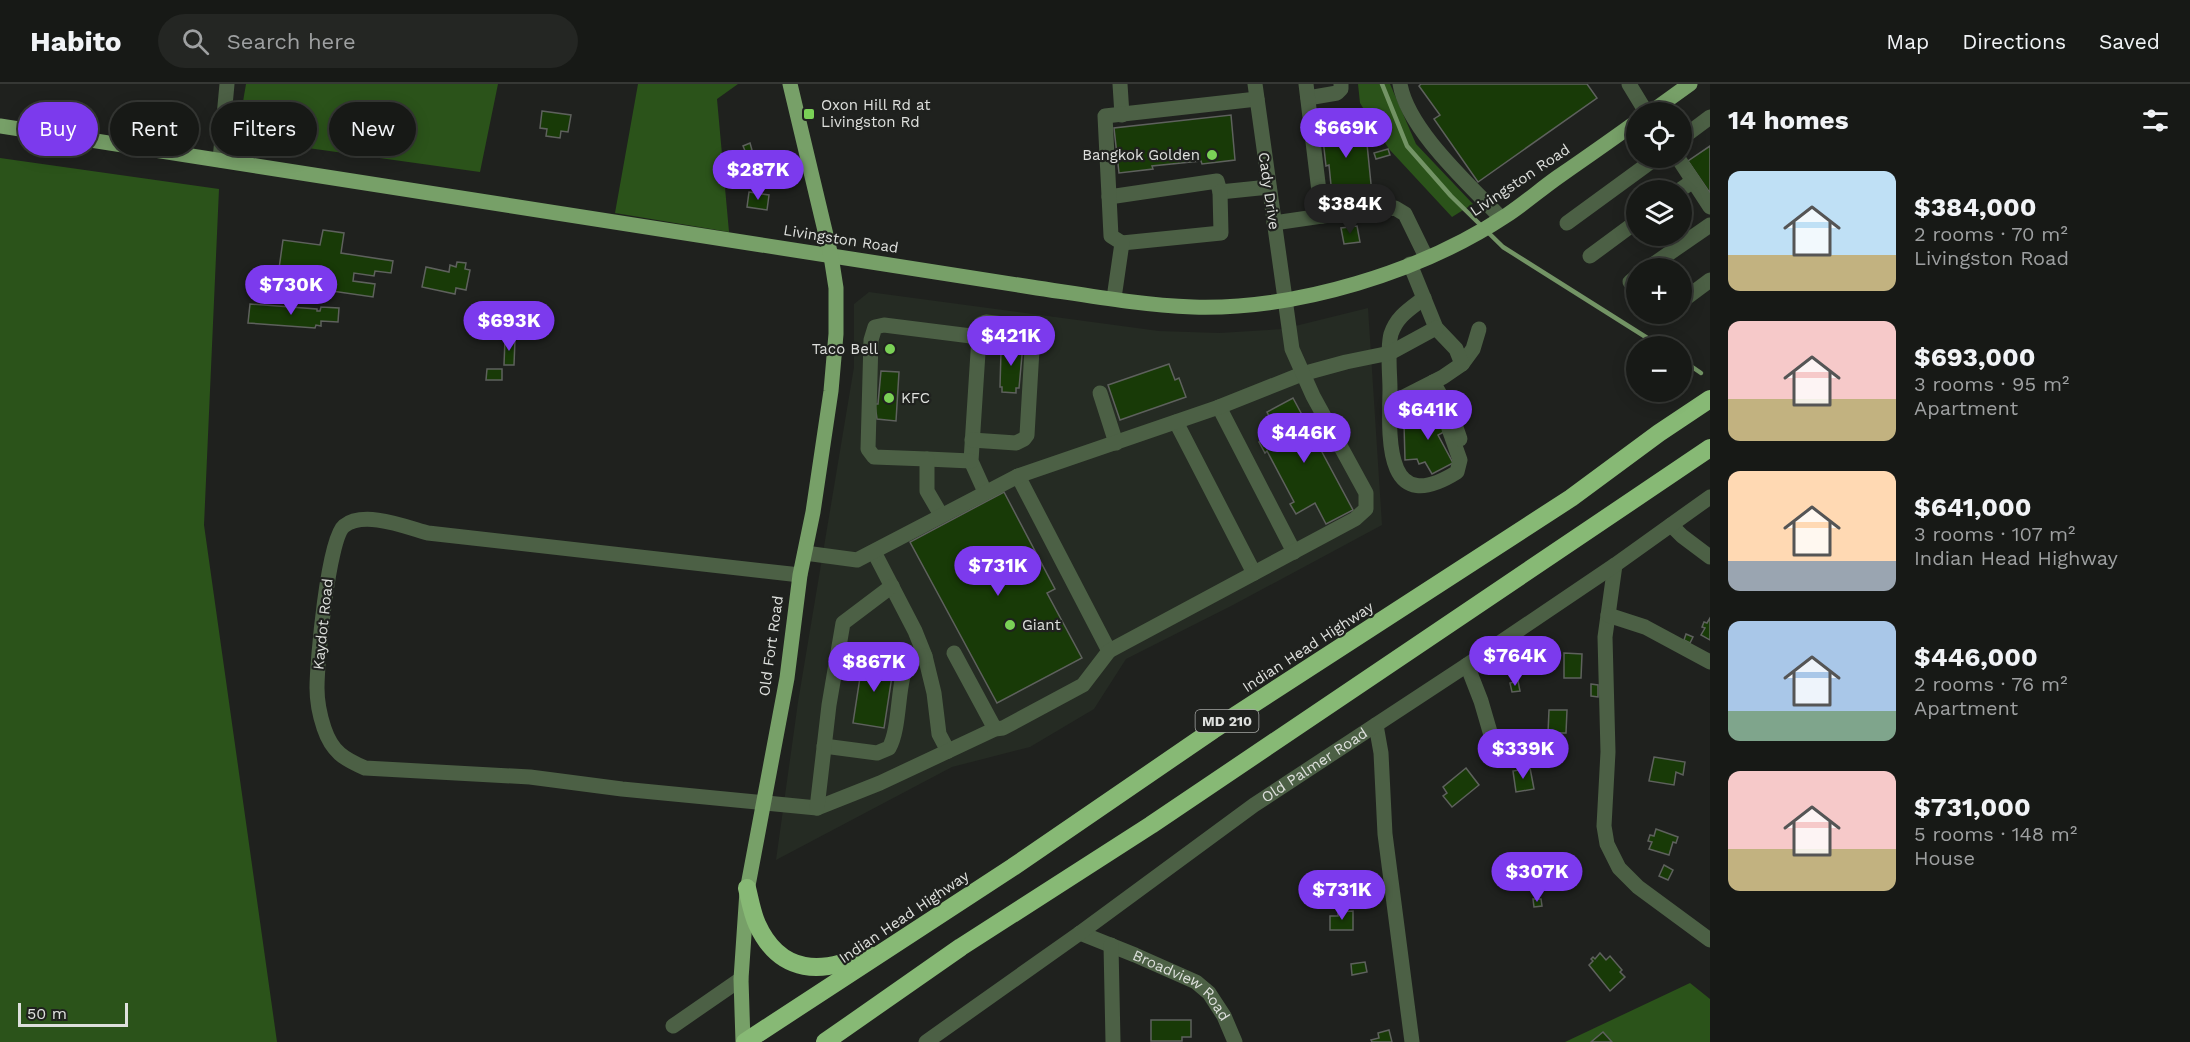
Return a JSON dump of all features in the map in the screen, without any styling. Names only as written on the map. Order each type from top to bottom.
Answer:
[{"type":"highway","name":"Indian Head Highway","points":[[744,1042],[1013,867],[1213,730],[1571,498],[1659,433],[1710,399]]},
{"type":"highway","name":"MD 210","points":[[825,1042],[961,947],[1150,825],[1710,448]]},
{"type":"highway","points":[[747,888],[756,924],[775,952],[790,963],[810,968],[830,967],[853,961],[920,928]]},
{"type":"main road","name":"Old Fort Road","points":[[744,1042],[741,979],[747,888],[787,678],[800,575],[813,512],[828,413],[836,334],[836,288],[831,256],[790,84]]},
{"type":"main road","points":[[1665,102],[1690,84]]},
{"type":"main road","name":"Livingston Road","points":[[0,126],[831,256],[1114,298],[1194,307],[1234,306],[1284,299],[1337,290],[1384,275],[1460,241],[1500,219],[1626,130]]},
{"type":"street","points":[[220,160],[227,84]]},
{"type":"street","points":[[1120,84],[1122,114]]},
{"type":"street","points":[[1322,216],[1307,91],[1338,93],[1341,84]]},
{"type":"street","points":[[1400,84],[1401,93],[1422,131],[1500,219]]},
{"type":"street","points":[[1629,84],[1640,102]]},
{"type":"street","points":[[1109,197],[1217,181],[1220,192],[1221,233],[1122,243],[1111,236],[1109,197],[1105,117],[1256,92]]},
{"type":"street","name":"Cady Drive","points":[[1256,92],[1292,349],[1302,374],[1366,493],[1366,509],[1355,519],[1294,552]]},
{"type":"street","points":[[1692,130],[1710,117]]},
{"type":"street","points":[[1567,223],[1642,168]]},
{"type":"street","points":[[1685,168],[1710,207]]},
{"type":"street","points":[[1220,192],[1269,187]]},
{"type":"street","points":[[1274,223],[1395,208],[1405,214],[1426,257]]},
{"type":"street","points":[[1662,258],[1710,225]]},
{"type":"street","points":[[1590,256],[1626,229]]},
{"type":"street","points":[[1114,298],[1122,243]]},
{"type":"street","points":[[1410,264],[1436,328],[1456,348],[1462,364]]},
{"type":"street","points":[[1692,294],[1710,280]]},
{"type":"street","points":[[1424,298],[1399,316],[1390,336],[1390,404],[1392,457],[1397,474],[1409,483],[1425,486],[1439,484],[1457,472],[1460,460],[1460,436],[1452,416],[1426,386]]},
{"type":"street","points":[[972,440],[1016,443],[1024,440],[1027,435],[1033,332],[1030,327],[986,322],[981,324],[979,337],[972,440],[971,461],[986,492]]},
{"type":"street","points":[[971,461],[873,457],[868,449],[871,340],[875,327],[884,325],[979,337]]},
{"type":"street","points":[[805,553],[857,560],[1018,476],[1219,407],[1302,374],[1390,353],[1436,328]]},
{"type":"street","points":[[1390,404],[1462,364],[1473,349],[1479,329]]},
{"type":"street","points":[[1426,386],[1438,416]]},
{"type":"street","points":[[1100,393],[1116,443]]},
{"type":"street","points":[[762,802],[817,808],[880,783],[994,729],[1003,728],[1083,685],[1109,651],[1294,552],[1219,407]]},
{"type":"street","points":[[1176,422],[1254,573]]},
{"type":"street","points":[[1446,431],[1460,460]]},
{"type":"street","points":[[927,459],[927,491],[941,515]]},
{"type":"street","points":[[1018,476],[1109,651]]},
{"type":"street","name":"Old Palmer Road","points":[[926,1042],[1080,933],[1254,805],[1467,665],[1615,565],[1710,497]]},
{"type":"street","name":"Kaydot Road","points":[[762,802],[622,789],[530,777],[365,768],[341,758],[325,730],[317,689],[321,635],[331,559],[336,537],[343,526],[358,519],[370,518],[428,532],[800,575]]},
{"type":"street","points":[[1671,525],[1710,557]]},
{"type":"street","points":[[874,552],[915,631],[925,656],[934,693],[939,734],[948,751]]},
{"type":"street","points":[[1615,565],[1605,637],[1608,752],[1604,825],[1607,844],[1619,868],[1638,887],[1710,940]]},
{"type":"street","points":[[817,808],[843,622],[892,586]]},
{"type":"street","points":[[1608,615],[1645,627],[1710,662]]},
{"type":"street","points":[[954,653],[994,729]]},
{"type":"street","points":[[824,746],[877,753],[889,748],[893,742],[904,671],[909,662],[925,656]]},
{"type":"street","points":[[1467,665],[1481,701],[1495,749]]},
{"type":"street","points":[[1377,725],[1381,753],[1385,834],[1412,1042]]},
{"type":"street","name":"Broadview Road","points":[[1080,933],[1196,982],[1209,993],[1224,1016],[1235,1042]]},
{"type":"street","name":"Broadview Road","points":[[1111,945],[1113,1042]]},
{"type":"street","points":[[673,1026],[741,979]]},
{"type":"shaded area","points":[[869,292],[1159,331],[1219,333],[1283,329],[1368,308],[1382,525],[1126,659],[1094,709],[1030,747],[952,767],[776,860],[798,702],[854,367],[854,304]]},
{"type":"green space","points":[[246,84],[498,84],[480,172],[366,156],[416,156],[416,102],[329,102],[329,151],[317,149],[317,102],[243,102]]},
{"type":"green space","points":[[638,84],[738,84],[717,99],[729,232],[615,213]]},
{"type":"green space","points":[[1358,84],[1390,84],[1416,144],[1473,204],[1452,217],[1389,149],[1360,103]]},
{"type":"green space","points":[[0,158],[219,189],[204,525],[277,1042],[0,1042]]},
{"type":"green space","points":[[1690,983],[1710,999],[1710,1042],[1565,1042]]},
{"type":"building","points":[[1421,84],[1587,84],[1597,98],[1478,182],[1434,119],[1440,115],[1419,86]]},
{"type":"building","points":[[542,111],[571,115],[568,132],[561,131],[560,138],[546,136],[547,129],[540,128]]},
{"type":"building","points":[[1344,114],[1347,146],[1352,146],[1351,135],[1364,134],[1372,194],[1335,198],[1335,194],[1332,195],[1321,121],[1322,116]]},
{"type":"building","points":[[1231,115],[1235,160],[1152,166],[1153,169],[1119,173],[1114,128]]},
{"type":"building","points":[[750,143],[752,150],[746,153],[743,146]]},
{"type":"building","points":[[1710,146],[1710,193],[1692,167],[1692,158]]},
{"type":"building","points":[[1388,149],[1390,155],[1376,159],[1374,153]]},
{"type":"building","points":[[749,192],[769,195],[767,210],[747,207]]},
{"type":"building","points":[[1357,226],[1360,242],[1344,244],[1341,228]]},
{"type":"building","points":[[323,230],[344,233],[341,253],[393,261],[391,273],[375,271],[374,276],[354,273],[353,281],[375,284],[373,297],[277,283],[283,240],[320,245]]},
{"type":"building","points":[[457,262],[466,263],[465,269],[470,270],[466,290],[456,288],[455,294],[422,287],[426,267],[449,272],[450,265],[456,267]]},
{"type":"building","points":[[250,304],[317,309],[317,311],[320,311],[321,307],[339,308],[338,322],[321,321],[321,326],[316,325],[315,328],[248,323]]},
{"type":"building","points":[[505,339],[515,339],[514,365],[504,365]]},
{"type":"building","points":[[1004,342],[1023,344],[1019,388],[1016,388],[1016,393],[1002,392],[1002,387],[1000,387],[1001,351],[1003,351]]},
{"type":"building","points":[[1169,364],[1175,380],[1179,378],[1186,397],[1120,420],[1108,385]]},
{"type":"building","points":[[487,369],[502,369],[502,380],[486,380]]},
{"type":"building","points":[[881,371],[899,372],[896,421],[877,419],[875,404],[878,404]]},
{"type":"building","points":[[1293,398],[1353,510],[1326,524],[1315,503],[1296,514],[1290,504],[1294,502],[1267,451],[1265,453],[1259,442],[1277,432],[1267,412]]},
{"type":"building","points":[[1426,412],[1430,420],[1447,412],[1455,426],[1438,435],[1453,463],[1432,474],[1425,462],[1419,464],[1417,459],[1405,460],[1404,423]]},
{"type":"building","name":"Giant","points":[[1004,492],[1055,589],[1047,593],[1082,658],[997,703],[910,542]]},
{"type":"building","points":[[1710,618],[1710,640],[1701,635],[1705,628],[1702,627],[1704,622],[1707,623]]},
{"type":"building","points":[[1686,634],[1693,637],[1690,643],[1684,640]]},
{"type":"building","points":[[1564,653],[1582,654],[1581,678],[1564,678]]},
{"type":"building","points":[[863,658],[894,663],[884,728],[853,723]]},
{"type":"building","points":[[1518,681],[1520,691],[1512,692],[1510,683]]},
{"type":"building","points":[[1591,684],[1598,685],[1598,697],[1591,696]]},
{"type":"building","points":[[1549,710],[1567,710],[1566,733],[1548,733]]},
{"type":"building","points":[[1654,757],[1685,762],[1683,775],[1676,772],[1674,785],[1649,781]]},
{"type":"building","points":[[1466,768],[1479,785],[1452,807],[1443,796],[1447,793],[1443,787]]},
{"type":"building","points":[[1530,768],[1534,789],[1516,792],[1513,771]]},
{"type":"building","points":[[1656,829],[1678,837],[1676,843],[1673,842],[1669,855],[1649,849],[1652,842],[1648,841],[1650,835],[1654,836]]},
{"type":"building","points":[[1664,865],[1673,870],[1668,880],[1659,876]]},
{"type":"building","points":[[1372,873],[1373,880],[1366,881],[1365,874]]},
{"type":"building","points":[[1314,875],[1315,882],[1308,883],[1307,877]]},
{"type":"building","points":[[1533,885],[1541,885],[1541,892],[1533,892]]},
{"type":"building","points":[[1533,899],[1541,899],[1542,906],[1534,907]]},
{"type":"building","points":[[1353,911],[1353,930],[1330,930],[1330,916],[1338,916],[1338,912]]},
{"type":"building","points":[[1600,953],[1606,960],[1610,956],[1625,977],[1610,991],[1589,965],[1593,961],[1591,959],[1593,957],[1595,959]]},
{"type":"building","points":[[1365,962],[1367,972],[1352,975],[1351,964]]},
{"type":"building","points":[[1151,1020],[1191,1020],[1191,1037],[1182,1037],[1182,1041],[1151,1041]]},
{"type":"building","points":[[1389,1030],[1392,1042],[1372,1042],[1371,1040],[1379,1038],[1378,1033]]},
{"type":"building","points":[[1603,1032],[1612,1042],[1591,1042]]},
{"type":"waterway","points":[[1382,84],[1407,146],[1451,196],[1503,247],[1644,336]]},
{"type":"waterway","points":[[1692,367],[1701,373]]},
{"type":"place","name":"Oxon Hill Rd at Livingston Rd","points":[[809,114]]},
{"type":"place","name":"Bangkok Golden","points":[[1212,155]]},
{"type":"place","name":"Taco Bell","points":[[890,349]]},
{"type":"place","name":"KFC","points":[[889,398]]},
{"type":"place","name":"Giant","points":[[1010,625]]}]
